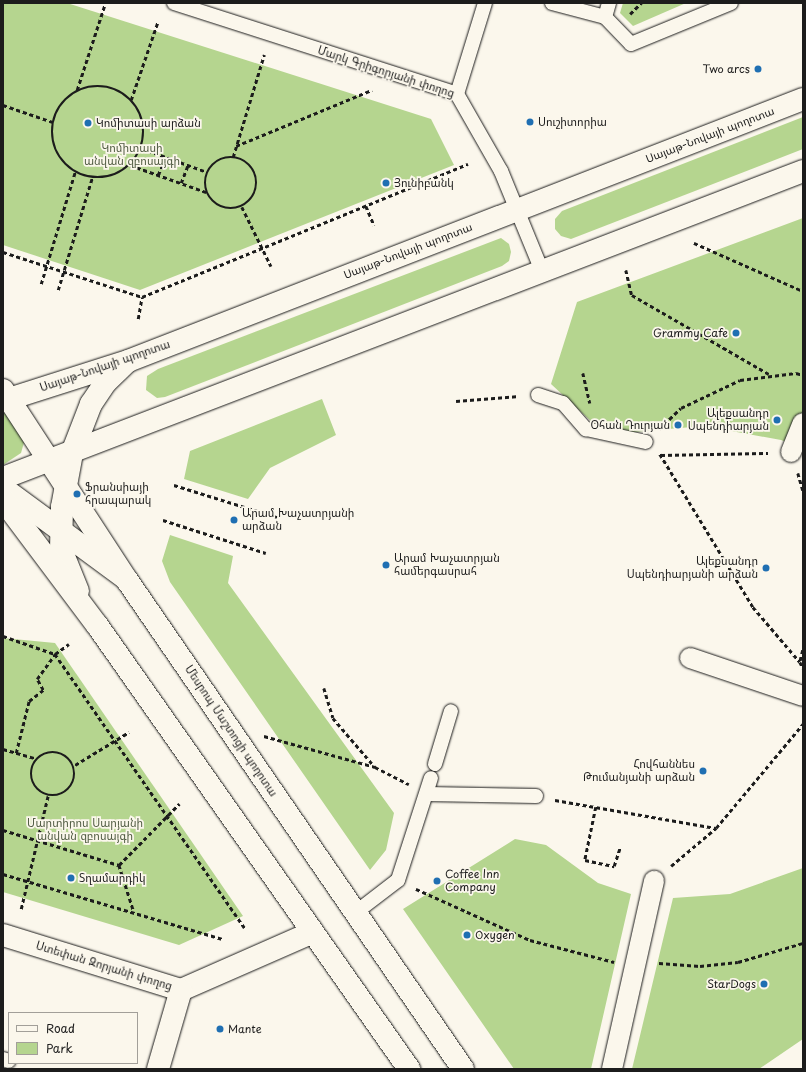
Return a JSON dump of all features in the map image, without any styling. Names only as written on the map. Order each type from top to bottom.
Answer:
[{"type":"main road","name":"Սայաթ-Նովայի պողոտա","points":[[5,397],[128,360],[803,99]]},
{"type":"main road","points":[[3,478],[803,171]]},
{"type":"main road","points":[[96,625],[64,561],[61,530],[65,486],[72,452],[91,404],[106,382],[128,360]]},
{"type":"main road","name":"Մեսրոպ Մաշտոցի պողոտա","points":[[5,397],[50,460],[65,486],[127,580],[463,1069]]},
{"type":"main road","points":[[3,488],[127,580]]},
{"type":"main road","points":[[3,500],[96,625],[409,1069]]},
{"type":"main road","name":"Ստեփան Զորյանի փողոց","points":[[3,935],[181,990],[313,932]]},
{"type":"main road","points":[[158,1069],[181,990]]},
{"type":"street","points":[[791,452],[803,423]]},
{"type":"street","points":[[690,658],[803,696]]},
{"type":"street","points":[[612,1069],[654,881]]},
{"type":"lane","name":"Մարկ Գրիգորյանի փողոց","points":[[174,3],[457,94],[500,171],[542,271]]},
{"type":"lane","points":[[457,94],[485,3]]},
{"type":"lane","points":[[552,3],[607,10],[631,44],[731,3]]},
{"type":"lane","points":[[538,396],[563,403],[586,429],[646,442]]},
{"type":"lane","points":[[435,764],[451,711]]},
{"type":"lane","points":[[355,913],[398,880],[431,778]]},
{"type":"lane","points":[[427,794],[536,796]]},
{"type":"path","points":[[628,17],[641,3]]},
{"type":"path","points":[[77,91],[105,4]]},
{"type":"path","points":[[131,100],[158,21]]},
{"type":"path","points":[[233,157],[264,55]]},
{"type":"path","points":[[106,87],[131,100],[143,122],[141,148],[130,165],[112,175],[92,178],[75,172],[56,151],[53,122],[66,98],[77,91],[106,87]]},
{"type":"path","points":[[236,146],[372,90]]},
{"type":"path","points":[[3,105],[53,122]]},
{"type":"path","points":[[141,148],[208,172]]},
{"type":"path","points":[[158,175],[166,157]]},
{"type":"path","points":[[130,165],[207,192],[218,206],[226,209],[242,207],[254,196],[257,180],[250,165],[233,157],[218,161],[208,172],[207,192]]},
{"type":"path","points":[[3,252],[142,297],[468,164]]},
{"type":"path","points":[[181,183],[188,165]]},
{"type":"path","points":[[41,284],[75,172]]},
{"type":"path","points":[[58,290],[92,178]]},
{"type":"path","points":[[366,206],[374,225]]},
{"type":"path","points":[[242,207],[271,266]]},
{"type":"path","points":[[694,243],[803,291]]},
{"type":"path","points":[[626,270],[632,295],[770,375]]},
{"type":"path","points":[[138,319],[142,297]]},
{"type":"path","points":[[803,375],[770,375],[740,380],[702,395],[681,408],[646,442],[661,455],[753,606],[800,662],[803,668]]},
{"type":"path","points":[[456,401],[508,396]]},
{"type":"path","points":[[661,455],[791,452]]},
{"type":"path","points":[[174,485],[277,517]]},
{"type":"path","points":[[163,520],[266,553]]},
{"type":"path","points":[[3,636],[55,654],[246,928]]},
{"type":"path","points":[[16,753],[29,701],[43,690],[37,679],[55,654],[69,644]]},
{"type":"path","points":[[800,662],[803,650]]},
{"type":"path","points":[[324,688],[333,718],[375,767]]},
{"type":"path","points":[[654,881],[716,828],[803,724]]},
{"type":"path","points":[[74,765],[117,741],[129,732]]},
{"type":"path","points":[[260,734],[375,767],[427,794]]},
{"type":"path","points":[[3,749],[37,759]]},
{"type":"path","points":[[55,751],[70,758],[74,765],[76,776],[69,790],[56,796],[48,796],[32,781],[32,766],[37,759],[55,751]]},
{"type":"path","points":[[21,909],[48,796]]},
{"type":"path","points":[[536,796],[716,828]]},
{"type":"path","points":[[119,865],[167,813],[179,804]]},
{"type":"path","points":[[596,807],[584,860],[614,866],[620,847]]},
{"type":"path","points":[[3,830],[119,865]]},
{"type":"path","points":[[119,865],[134,913]]},
{"type":"path","points":[[3,874],[223,939]]},
{"type":"path","points":[[398,880],[530,940],[634,968],[662,963],[700,966],[738,962],[803,943]]},
{"type":"green space","name":"Կոմիտասի անվան զբոսայգի","points":[[3,3],[67,3],[431,119],[454,165],[140,290],[3,245]]},
{"type":"green space","points":[[623,3],[686,3],[633,26],[620,13]]},
{"type":"green space","points":[[803,117],[803,149],[571,239],[561,236],[555,229],[555,219],[562,211]]},
{"type":"green space","points":[[803,218],[803,449],[781,440],[704,426],[633,432],[593,423],[551,384],[577,302]]},
{"type":"green space","points":[[501,238],[509,244],[511,252],[509,261],[502,266],[165,397],[157,398],[146,390],[147,376],[158,369]]},
{"type":"green space","points":[[322,399],[336,435],[270,468],[248,499],[184,479],[190,451]]},
{"type":"green space","points":[[3,413],[11,415],[25,439],[21,453],[3,465]]},
{"type":"green space","points":[[170,535],[233,556],[228,583],[394,813],[386,850],[370,870],[170,582],[162,561]]},
{"type":"green space","name":"Մարտիրոս Սարյանի անվան զբոսայգի","points":[[3,638],[55,643],[243,916],[179,945],[3,892]]},
{"type":"green space","points":[[515,839],[546,845],[598,883],[631,894],[591,1069],[514,1069],[403,909]]},
{"type":"green space","points":[[803,868],[803,1039],[759,1069],[632,1069],[673,898],[730,894]]},
{"type":"place","name":"Two arcs","points":[[758,69]]},
{"type":"place","name":"Սուշիտորիա","points":[[530,122]]},
{"type":"place","name":"Կոմիտասի արձան","points":[[88,123]]},
{"type":"place","name":"Յունիբանկ","points":[[386,183]]},
{"type":"place","name":"Grammy Cafe","points":[[736,333]]},
{"type":"place","name":"Ալեքսանդր Սպենդիարյան","points":[[777,420]]},
{"type":"place","name":"Օհան Դուրյան","points":[[678,425]]},
{"type":"place","name":"Ֆրանսիայի հրապարակ","points":[[77,494]]},
{"type":"place","name":"Արամ Խաչատրյանի արձան","points":[[234,520]]},
{"type":"place","name":"Արամ Խաչատրյան համերգասրահ","points":[[386,565]]},
{"type":"place","name":"Ալեքսանդր Սպենդիարյանի արձան","points":[[766,568]]},
{"type":"place","name":"Հովհաննես Թումանյանի արձան","points":[[703,771]]},
{"type":"place","name":"Տղամարդիկ","points":[[71,878]]},
{"type":"place","name":"Coffee Inn Company","points":[[437,881]]},
{"type":"place","name":"Oxygen","points":[[467,935]]},
{"type":"place","name":"StarDogs","points":[[764,984]]},
{"type":"place","name":"Mante","points":[[220,1029]]}]
